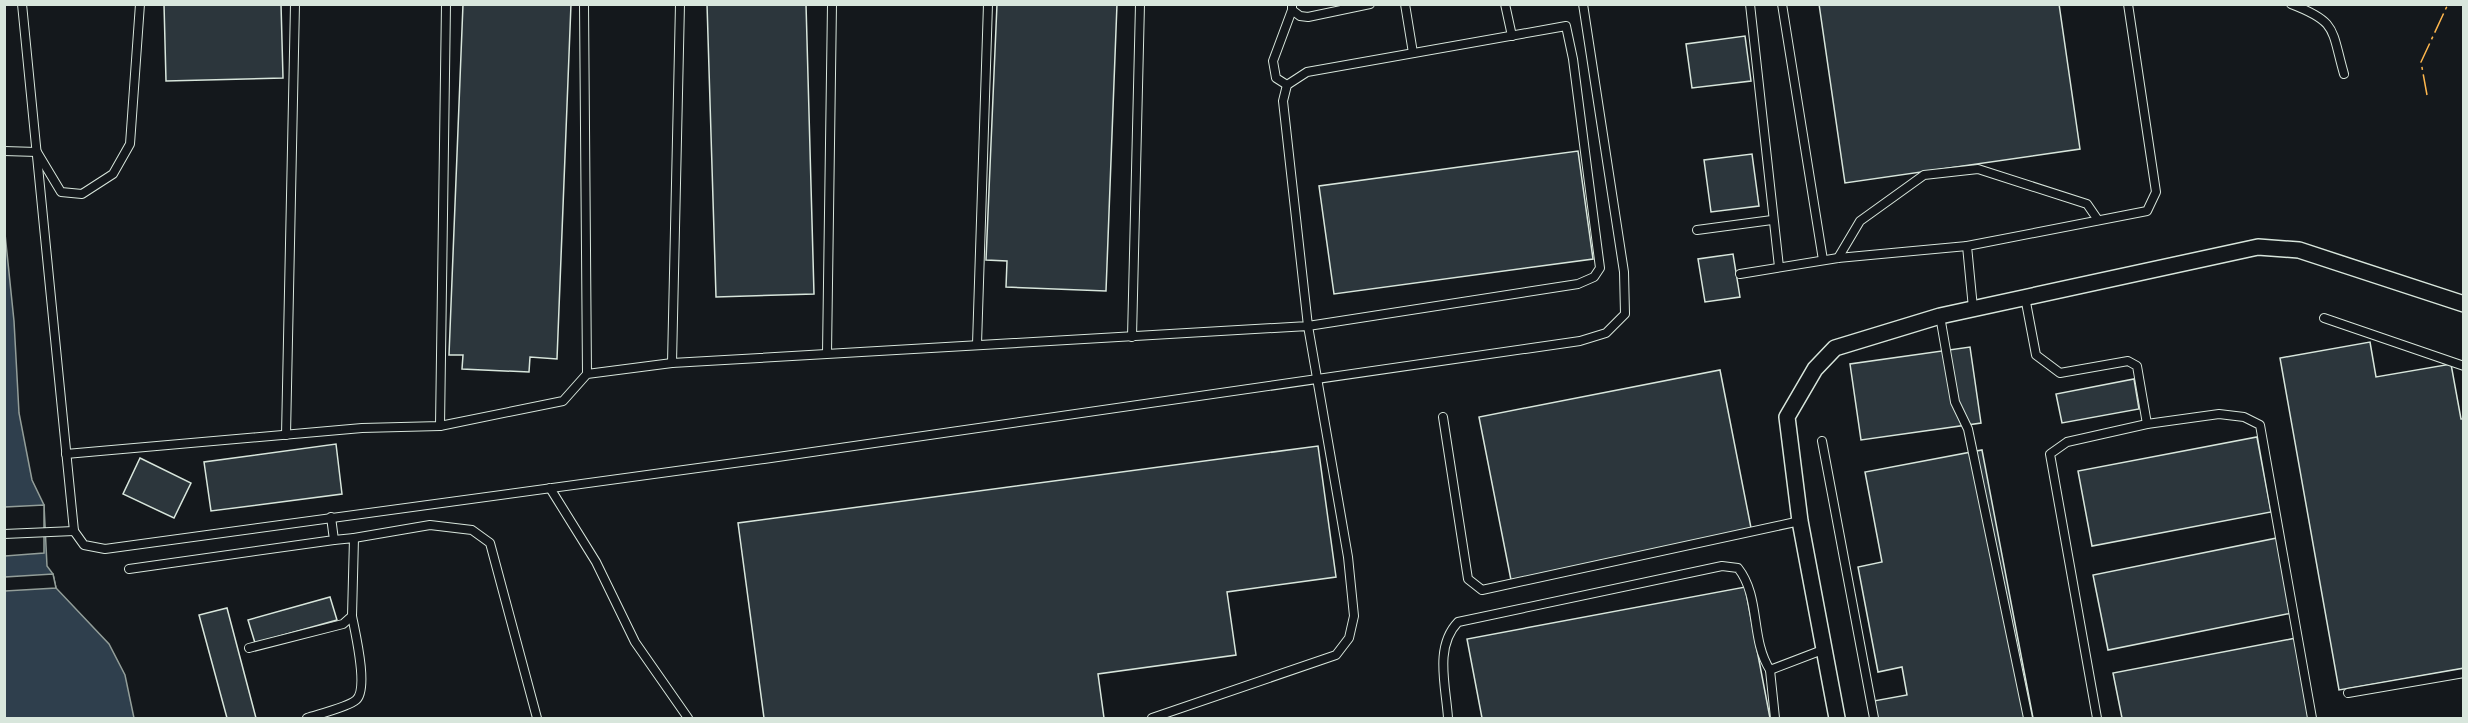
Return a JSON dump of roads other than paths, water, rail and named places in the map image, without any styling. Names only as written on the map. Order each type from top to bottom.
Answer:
[{"type":"street","points":[[1837,718],[1826,649],[1800,520],[1787,417],[1815,369],[1835,348],[1973,308],[2258,247],[2299,250],[2463,304]]},
{"type":"lane","points":[[22,4],[74,531],[84,545],[105,549],[1580,341],[1606,333],[1625,314],[1624,272],[1582,4]]},
{"type":"lane","points":[[37,152],[61,192],[82,194],[113,174],[130,144],[140,4]]},
{"type":"lane","points":[[286,435],[295,4]]},
{"type":"lane","points":[[440,426],[446,4]]},
{"type":"lane","points":[[584,4],[587,374]]},
{"type":"lane","points":[[672,363],[680,4]]},
{"type":"lane","points":[[827,352],[832,4]]},
{"type":"lane","points":[[977,344],[988,4]]},
{"type":"lane","points":[[1132,337],[1140,4]]},
{"type":"lane","points":[[1287,85],[1276,78],[1273,61],[1292,7],[1300,16],[1308,17],[1370,4]]},
{"type":"lane","points":[[1405,4],[1413,53]]},
{"type":"lane","points":[[1505,4],[1512,36]]},
{"type":"lane","points":[[1750,4],[1772,220],[1779,267]]},
{"type":"lane","points":[[1782,4],[1823,260]]},
{"type":"lane","points":[[1740,274],[1838,258],[1967,246],[2147,211],[2156,192],[2128,4]]},
{"type":"lane","points":[[2291,4],[2319,15],[2330,26],[2344,74]]},
{"type":"lane","points":[[66,454],[362,428],[440,426],[563,401],[587,374],[672,363],[827,352],[1308,326],[1578,284],[1594,277],[1600,268],[1574,59],[1566,26],[1307,72],[1287,85],[1283,101],[1308,326],[1319,378],[1348,557],[1354,616],[1349,638],[1336,655],[1152,718]]},
{"type":"lane","points":[[4,152],[37,152]]},
{"type":"lane","points":[[1838,258],[1860,221],[1924,175],[1978,169],[2087,204],[2098,220]]},
{"type":"lane","points":[[1697,230],[1772,220]]},
{"type":"lane","points":[[1967,246],[1973,308]]},
{"type":"lane","points":[[2024,296],[2036,355],[2060,373],[2128,361],[2137,366],[2147,424]]},
{"type":"lane","points":[[1940,316],[1955,402],[1968,429],[2028,718]]},
{"type":"lane","points":[[2324,318],[2463,366]]},
{"type":"lane","points":[[2097,718],[2050,454],[2067,442],[2147,424],[2219,414],[2244,417],[2260,425],[2312,718]]},
{"type":"lane","points":[[1443,417],[1468,579],[1482,590],[1800,520]]},
{"type":"lane","points":[[1822,441],[1874,718]]},
{"type":"lane","points":[[550,488],[596,562],[635,642],[688,718]]},
{"type":"lane","points":[[331,517],[334,540]]},
{"type":"lane","points":[[129,569],[354,538],[430,525],[472,530],[490,543],[537,718]]},
{"type":"lane","points":[[4,534],[74,531]]},
{"type":"lane","points":[[307,718],[356,700],[361,692],[362,673],[352,616],[354,538]]},
{"type":"lane","points":[[1448,718],[1443,650],[1448,632],[1458,622],[1722,566],[1738,568],[1749,582],[1763,659],[1770,670],[1775,718]]},
{"type":"lane","points":[[249,648],[343,624],[352,616]]},
{"type":"lane","points":[[1770,670],[1826,649]]},
{"type":"lane","points":[[2348,693],[2463,673]]},
{"type":"water","points":[[4,224],[14,321],[19,413],[32,480],[44,505],[47,566],[53,574],[56,588],[109,644],[125,675],[134,718],[5,718]]}]
